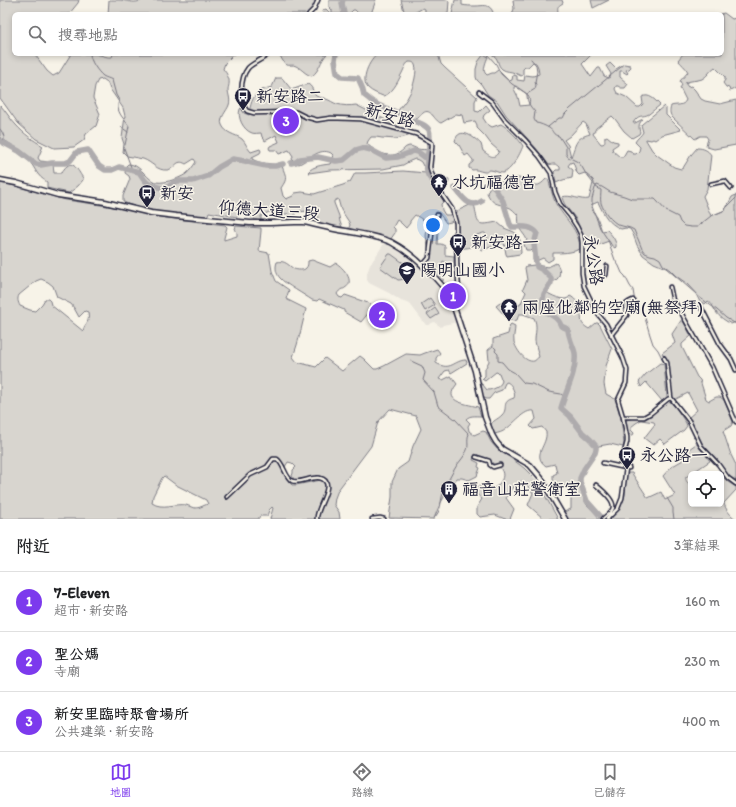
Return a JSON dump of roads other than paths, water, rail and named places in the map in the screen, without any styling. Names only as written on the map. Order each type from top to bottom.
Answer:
[{"type":"main road","name":"仰德大道三段","points":[[0,180],[58,195],[105,202],[151,213],[250,223],[304,222],[391,242],[423,265],[449,294],[475,371],[485,417],[492,435],[502,449],[530,465],[541,478],[564,519]]},
{"type":"street","points":[[311,12],[318,0]]},
{"type":"street","name":"新安路","points":[[267,56],[264,59],[254,63],[247,69],[244,75],[242,82],[242,98],[243,104],[247,111],[254,113],[296,112],[317,120],[331,118],[361,119],[416,134],[430,142],[432,147],[431,172],[439,190],[452,209],[456,223],[457,265],[460,291],[449,294]]},
{"type":"street","name":"永公路","points":[[479,92],[492,102],[505,120],[540,157],[551,173],[555,192],[560,204],[574,222],[581,235],[582,273],[584,286],[597,313],[606,324],[612,335],[627,370],[626,383],[618,400],[627,437],[624,453],[627,468],[622,498],[618,508],[605,518]]},
{"type":"street","points":[[711,184],[725,180],[731,188]]},
{"type":"street","points":[[423,265],[429,258],[432,233],[434,231],[437,215]]},
{"type":"street","points":[[606,275],[607,266]]},
{"type":"street","points":[[670,287],[673,301],[712,368],[736,422]]},
{"type":"street","points":[[612,335],[627,315],[626,305],[633,300]]},
{"type":"street","points":[[672,307],[671,300],[673,301]]},
{"type":"street","points":[[701,307],[720,344],[731,359],[736,370]]},
{"type":"street","points":[[664,358],[667,364],[671,398],[689,422],[701,446],[718,464],[728,478],[736,484]]},
{"type":"street","points":[[623,417],[644,416],[651,413],[671,398]]},
{"type":"street","points":[[476,457],[489,462],[493,467],[500,465]]},
{"type":"street","points":[[227,496],[250,475],[267,467],[273,460],[277,459],[292,481],[297,482],[320,478],[325,481],[327,489],[317,515],[317,519]]},
{"type":"street","points":[[603,463],[627,468]]},
{"type":"street","points":[[596,485],[607,494],[613,505],[612,510],[605,518]]},
{"type":"street","points":[[372,519],[384,519]]},
{"type":"waterway","points":[[343,0],[344,12]]},
{"type":"waterway","points":[[90,56],[99,72],[103,76],[112,80],[119,100],[119,111],[129,126],[125,145]]},
{"type":"waterway","points":[[336,56],[337,73],[342,77],[358,78],[364,95],[370,100],[428,128],[430,135],[427,164],[428,176],[434,181],[447,181]]},
{"type":"waterway","points":[[489,56],[496,64],[501,74],[512,84],[527,94]]},
{"type":"waterway","points":[[531,59],[536,65],[536,85],[535,89],[527,94],[527,97],[529,104],[535,112],[534,119],[536,123],[548,127],[555,135],[559,136],[566,147],[566,154],[568,157],[578,162],[596,186]]},
{"type":"waterway","points":[[548,127],[559,118],[563,118],[570,109],[621,67]]},
{"type":"waterway","points":[[121,127],[128,132]]},
{"type":"waterway","points":[[0,129],[4,136],[3,143]]},
{"type":"waterway","points":[[0,141],[19,151],[36,164],[41,165],[65,163],[70,161],[77,152],[88,150],[99,166],[105,170],[112,170],[119,167],[139,172],[149,184],[164,189],[177,181],[193,181],[208,176],[219,167],[233,159],[266,166],[283,164]]},
{"type":"waterway","points":[[124,148],[131,167],[130,170]]},
{"type":"waterway","points":[[291,163],[300,159],[318,157],[336,161],[344,160],[356,150],[363,148],[371,150],[386,158],[398,157],[414,151],[418,152],[427,159]]},
{"type":"waterway","points":[[492,184],[503,201],[512,227],[529,228],[535,230],[537,233],[534,244],[537,267],[543,270],[551,278],[551,283],[544,294],[543,308],[544,311],[557,319],[561,326],[568,329],[575,353],[573,374],[561,408],[570,416],[582,432],[596,446],[595,453],[584,469],[580,482],[587,501],[603,519]]},
{"type":"waterway","points":[[666,366],[658,350],[653,344],[645,318],[635,303],[633,290],[615,260],[608,240],[600,228],[592,206],[595,188],[597,185],[610,192],[632,199],[655,199],[666,211],[678,217],[684,226],[691,227],[697,227],[711,216],[723,211],[736,198]]},
{"type":"waterway","points":[[596,187],[601,190],[601,203],[608,216],[619,225],[634,230],[645,253],[660,259],[663,265],[686,283],[699,297],[736,324]]},
{"type":"waterway","points":[[455,188],[463,198],[470,203],[474,204],[482,201]]},
{"type":"waterway","points":[[494,347],[498,354],[498,361],[502,362],[524,383],[532,384],[549,392],[561,394],[565,397]]},
{"type":"waterway","points":[[411,361],[422,366],[425,373],[423,380],[434,392],[438,406],[455,419],[469,434],[467,450],[447,482],[439,510],[433,519]]},
{"type":"waterway","points":[[670,401],[675,406]]},
{"type":"waterway","points":[[667,498],[673,508],[674,519]]},
{"type":"place","name":"新安路二","points":[[243,111]]},
{"type":"place","name":"新安里臨時聚會場所","points":[[286,121]]},
{"type":"place","name":"水坑福德宮","points":[[439,197]]},
{"type":"place","name":"新安","points":[[147,208]]},
{"type":"place","name":"新安路一","points":[[458,257]]},
{"type":"place","name":"陽明山國小","points":[[407,285]]},
{"type":"place","name":"7-Eleven","points":[[453,296]]},
{"type":"place","name":"聖公媽","points":[[382,315]]},
{"type":"place","name":"兩座仳鄰的空廟(無祭拜)","points":[[509,322]]},
{"type":"place","name":"永公路一","points":[[627,470]]},
{"type":"place","name":"福音山莊警衛室","points":[[449,504]]}]
